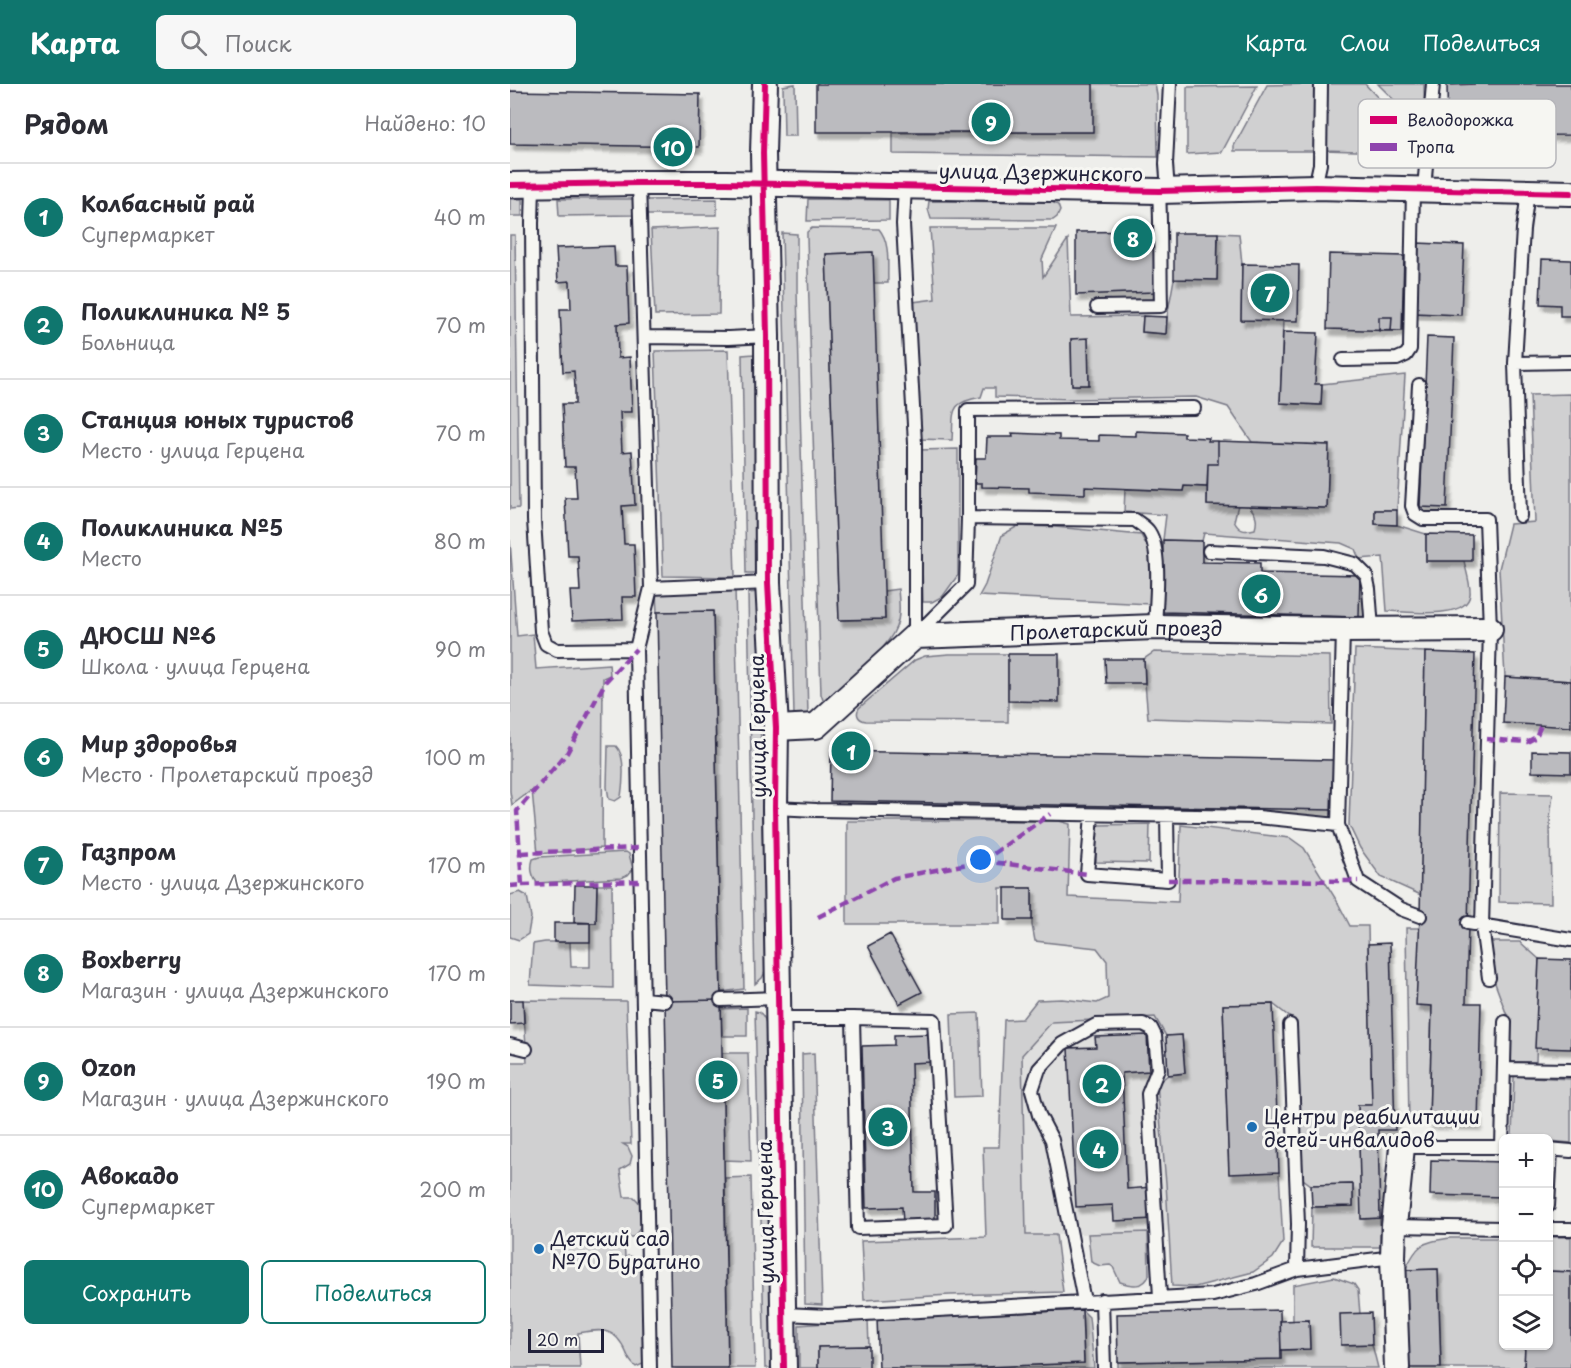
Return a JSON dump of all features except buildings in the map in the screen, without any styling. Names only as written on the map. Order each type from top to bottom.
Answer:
[{"type":"street","name":"улица Герцена","points":[[765,84],[763,153],[767,336],[768,583],[776,728],[775,808],[784,1368]]},
{"type":"street","name":"улица Дзержинского","points":[[521,185],[639,183],[1164,191],[1315,187],[1571,193]]},
{"type":"street","name":"Пролетарский проезд","points":[[915,636],[1155,627],[1343,630],[1490,629]]},
{"type":"street","points":[[776,728],[816,726],[915,636]]},
{"type":"street","points":[[1397,1368],[1393,1257],[1402,1147]]},
{"type":"lane","points":[[1097,307],[1161,306],[1159,261],[1170,84]]},
{"type":"lane","points":[[1315,187],[1320,164],[1322,84]]},
{"type":"lane","points":[[1431,99],[1433,84]]},
{"type":"lane","points":[[1343,360],[1397,360],[1406,355],[1410,349],[1422,168]]},
{"type":"lane","points":[[639,183],[651,588],[636,649],[650,1368]]},
{"type":"lane","points":[[521,185],[532,235],[534,520],[541,631],[546,644],[557,650],[636,649]]},
{"type":"lane","points":[[905,186],[903,224],[915,443],[915,636]]},
{"type":"lane","points":[[1520,516],[1515,363],[1523,229],[1528,192]]},
{"type":"lane","points":[[644,337],[729,339],[767,336]]},
{"type":"lane","points":[[1515,363],[1571,362]]},
{"type":"lane","points":[[1419,385],[1412,506],[1415,514],[1423,519],[1486,519],[1490,629],[1482,926],[1489,978]]},
{"type":"lane","points":[[915,636],[966,585],[969,410],[1194,408]]},
{"type":"lane","points":[[968,518],[1135,520],[1148,530],[1157,554],[1155,627]]},
{"type":"lane","points":[[1209,551],[1324,555],[1356,564],[1366,575],[1370,589],[1372,629]]},
{"type":"lane","points":[[651,588],[768,583]]},
{"type":"lane","points":[[1343,630],[1338,825],[1358,881],[1401,909],[1420,916]]},
{"type":"lane","points":[[775,808],[1167,815],[1258,818],[1338,825]]},
{"type":"lane","points":[[1092,815],[1087,874],[1168,880],[1167,815]]},
{"type":"lane","points":[[1468,923],[1571,940]]},
{"type":"lane","points":[[643,999],[665,1001]]},
{"type":"lane","points":[[721,1000],[853,1018],[934,1020],[946,1225],[858,1228],[853,1018]]},
{"type":"lane","points":[[1503,1134],[1505,1022]]},
{"type":"lane","points":[[1084,1301],[1052,1140],[1032,1090],[1040,1069],[1062,1044],[1096,1025],[1143,1024],[1151,1028],[1155,1036],[1158,1069],[1148,1094],[1160,1297]]},
{"type":"lane","points":[[1290,1025],[1298,1224],[1297,1269]]},
{"type":"lane","points":[[510,1045],[526,1049]]},
{"type":"lane","points":[[1504,1069],[1571,1070]]},
{"type":"lane","points":[[1402,1147],[1499,1147]]},
{"type":"lane","points":[[1553,1150],[1571,1151]]},
{"type":"lane","points":[[1394,1226],[1499,1228]]},
{"type":"lane","points":[[1553,1229],[1571,1229]]},
{"type":"lane","points":[[784,1314],[828,1316],[1213,1295],[1256,1284],[1297,1269],[1393,1257]]},
{"type":"lane","points":[[1102,1300],[1104,1368]]},
{"type":"shaded area","points":[[795,84],[796,136],[784,136],[783,86]]},
{"type":"shaded area","points":[[1093,84],[1155,84],[1158,157],[893,154],[893,133],[1092,132]]},
{"type":"shaded area","points":[[1316,84],[1315,151],[1234,151],[1234,146],[1267,85]]},
{"type":"shaded area","points":[[1326,84],[1365,84],[1379,99],[1358,99],[1358,151],[1324,150]]},
{"type":"shaded area","points":[[1378,84],[1424,84],[1424,99],[1393,99]]},
{"type":"shaded area","points":[[1257,86],[1222,152],[1187,154],[1187,87]]},
{"type":"shaded area","points":[[510,199],[522,199],[522,216],[510,216]]},
{"type":"shaded area","points":[[558,199],[633,199],[633,215],[559,216]]},
{"type":"shaded area","points":[[717,199],[717,215],[644,215],[645,200]]},
{"type":"shaded area","points":[[808,199],[889,200],[889,220],[807,221]]},
{"type":"shaded area","points":[[929,201],[1052,202],[1058,205],[1060,211],[1053,220],[931,219],[928,209]]},
{"type":"shaded area","points":[[720,227],[719,314],[655,315],[651,230]]},
{"type":"shaded area","points":[[812,228],[879,229],[885,241],[888,255],[888,283],[874,283],[872,252],[826,254],[839,620],[885,619],[884,591],[898,589],[899,608],[896,627],[885,645],[830,702],[824,703],[821,694],[807,237],[807,232]]},
{"type":"shaded area","points":[[930,228],[1056,228],[1042,259],[1043,277],[1068,239],[1071,317],[1143,316],[1142,332],[1165,334],[1174,279],[1217,279],[1218,233],[1239,234],[1242,264],[1241,320],[1283,321],[1280,403],[1321,405],[1322,384],[1405,375],[1397,510],[1375,510],[1375,524],[1397,525],[1426,534],[1426,561],[1464,561],[1470,591],[1467,602],[1459,608],[1434,613],[1387,611],[1383,557],[1359,559],[1355,549],[1341,543],[1204,533],[1202,541],[1163,540],[1166,515],[1124,512],[1125,489],[1183,491],[1184,486],[1207,487],[1207,505],[1238,505],[1234,521],[1240,529],[1245,530],[1255,529],[1256,525],[1256,517],[1249,506],[1327,508],[1328,445],[1252,442],[1228,407],[1196,397],[1072,399],[995,397],[995,388],[984,388],[981,397],[963,402],[955,410],[952,440],[918,439],[913,302],[935,299]],"holes":[[[1071,339],[1088,339],[1088,385],[1072,385]]]},
{"type":"shaded area","points":[[782,233],[797,234],[808,715],[794,715]]},
{"type":"shaded area","points":[[510,235],[515,235],[519,508],[510,509]]},
{"type":"shaded area","points":[[728,350],[735,577],[663,576],[655,351]]},
{"type":"shaded area","points":[[754,354],[758,573],[746,573],[742,355]]},
{"type":"shaded area","points":[[1571,394],[1571,681],[1505,677],[1499,569],[1510,524],[1535,522],[1530,395]]},
{"type":"shaded area","points":[[958,449],[958,575],[943,596],[932,602],[923,602],[919,450]]},
{"type":"shaded area","points":[[1018,526],[1141,535],[1149,550],[1151,604],[979,596],[1002,535]]},
{"type":"shaded area","points":[[510,540],[517,636],[533,634],[536,669],[609,664],[610,675],[603,678],[602,848],[538,854],[532,790],[512,805],[510,791]]},
{"type":"shaded area","points":[[735,587],[744,989],[721,992],[713,612],[657,612],[656,592]]},
{"type":"shaded area","points":[[758,592],[765,972],[755,984],[748,593]]},
{"type":"shaded area","points":[[1355,649],[1425,652],[1421,895],[1381,877],[1360,848],[1349,825]]},
{"type":"shaded area","points":[[1154,652],[1330,656],[1331,724],[1148,718],[1144,659]]},
{"type":"shaded area","points":[[1008,654],[1008,722],[866,721],[858,717],[859,708],[915,660],[925,656]]},
{"type":"shaded area","points":[[608,746],[616,746],[623,763],[621,797],[615,801],[609,799],[607,787]]},
{"type":"shaded area","points":[[1500,793],[1553,794],[1550,818],[1551,903],[1499,902]]},
{"type":"shaded area","points":[[847,821],[1059,821],[1070,824],[1068,897],[1178,902],[1181,825],[1290,838],[1304,848],[1350,926],[1368,926],[1372,1105],[1359,1105],[1362,1219],[1380,1218],[1380,1247],[1311,1247],[1312,1207],[1353,1206],[1353,1184],[1311,1185],[1303,1179],[1292,1019],[1273,1004],[1223,1005],[1229,1173],[1279,1172],[1283,1242],[1273,1258],[1253,1272],[1195,1287],[1172,1286],[1157,1084],[1168,1075],[1185,1073],[1182,1035],[1166,1036],[1155,1017],[1052,1022],[1022,1055],[1026,1235],[1056,1235],[1063,1292],[864,1300],[861,1241],[986,1237],[983,1147],[999,1147],[1004,1020],[1022,1019],[1037,1000],[1062,999],[1097,1003],[1108,998],[1107,961],[1097,948],[1035,941],[1032,925],[1032,888],[1000,888],[1000,924],[847,924]]},
{"type":"shaded area","points":[[1150,824],[1149,863],[1096,862],[1097,825]]},
{"type":"shaded area","points":[[626,852],[629,854],[633,869],[621,878],[537,883],[532,872],[533,859],[539,857]]},
{"type":"shaded area","points":[[597,885],[612,885],[613,988],[530,985],[533,944],[570,942],[571,967],[590,967],[590,923],[596,922]]},
{"type":"shaded area","points":[[520,892],[527,896],[531,917],[528,934],[519,940],[510,937],[510,895]]},
{"type":"shaded area","points":[[1192,926],[1213,1223],[1175,1231],[986,1237],[983,1147],[999,1147],[1004,1020],[1115,1014]]},
{"type":"shaded area","points":[[1406,928],[1420,928],[1432,1006],[1429,1123],[1409,1124]]},
{"type":"shaded area","points":[[1491,942],[1520,942],[1539,959],[1536,1062],[1508,1062],[1509,1021],[1492,975]]},
{"type":"shaded area","points":[[523,1000],[626,1001],[631,1144],[623,1144],[628,1147],[632,1156],[630,1164],[620,1170],[624,1197],[634,1197],[641,1205],[643,1213],[642,1222],[636,1234],[633,1237],[624,1237],[625,1258],[628,1256],[636,1259],[643,1271],[646,1354],[643,1364],[636,1367],[617,1338],[607,1332],[594,1331],[578,1333],[580,1368],[510,1368],[510,1062],[527,1062]]},
{"type":"shaded area","points":[[747,1008],[747,1036],[722,1036],[721,1009]]},
{"type":"shaded area","points":[[755,1011],[761,1014],[766,1023],[768,1168],[759,1167]]},
{"type":"shaded area","points":[[979,1013],[982,1096],[954,1097],[951,1014]]},
{"type":"shaded area","points":[[722,1053],[748,1053],[751,1161],[724,1160]]},
{"type":"shaded area","points":[[814,1053],[822,1305],[805,1304],[802,1054]]},
{"type":"shaded area","points":[[1514,1076],[1571,1079],[1571,1143],[1553,1141],[1553,1134],[1512,1134]]},
{"type":"shaded area","points":[[751,1177],[755,1368],[728,1368],[725,1178]]},
{"type":"shaded area","points":[[760,1181],[769,1181],[772,1368],[765,1368]]},
{"type":"shaded area","points":[[1148,1232],[1149,1275],[1141,1284],[1120,1282],[1113,1267],[1100,1266],[1091,1262],[1088,1234]]},
{"type":"shaded area","points":[[1553,1237],[1571,1237],[1571,1272],[1553,1271]]},
{"type":"shaded area","points":[[1450,1238],[1499,1238],[1499,1350],[1525,1350],[1524,1368],[1441,1368],[1438,1269],[1405,1270],[1417,1249],[1433,1241]]},
{"type":"shaded area","points":[[1334,1277],[1354,1284],[1358,1290],[1360,1314],[1341,1345],[1372,1344],[1378,1368],[1118,1368],[1118,1362],[1281,1359],[1281,1350],[1310,1349],[1309,1320],[1293,1321],[1293,1285]]},
{"type":"shaded area","points":[[1082,1310],[1089,1317],[1094,1368],[959,1368],[1084,1363]]},
{"type":"shaded area","points":[[868,1320],[869,1346],[818,1347],[818,1368],[799,1368],[799,1325]]},
{"type":"marked path","points":[[510,886],[522,885],[517,811],[567,753],[606,681],[636,649]]},
{"type":"marked path","points":[[1486,739],[1527,742],[1536,737],[1541,725]]},
{"type":"marked path","points":[[818,917],[894,878],[983,861],[1050,814]]},
{"type":"marked path","points":[[521,853],[639,848]]},
{"type":"marked path","points":[[983,861],[1087,874]]},
{"type":"marked path","points":[[1168,880],[1358,881]]},
{"type":"marked path","points":[[522,885],[640,881]]},
{"type":"cycle path","points":[[765,84],[763,153],[767,336],[768,583],[776,728],[775,808],[784,1368]]},
{"type":"cycle path","points":[[510,185],[726,183],[1159,191],[1315,187],[1571,193]]},
{"type":"place","name":"Ozon","points":[[991,122]]},
{"type":"place","name":"Авокадо","points":[[673,147]]},
{"type":"place","name":"Boxberry","points":[[1133,238]]},
{"type":"place","name":"Газпром","points":[[1270,293]]},
{"type":"place","name":"Мир здоровья","points":[[1261,594]]},
{"type":"place","name":"Колбасный рай","points":[[851,751]]},
{"type":"place","name":"ДЮСШ №6","points":[[718,1080]]},
{"type":"place","name":"Поликлиника № 5","points":[[1102,1084]]},
{"type":"place","name":"Станция юных туристов","points":[[888,1127]]},
{"type":"place","name":"Центри реабилитации детей-инвалидов","points":[[1252,1127]]},
{"type":"place","name":"Поликлиника №5","points":[[1099,1149]]},
{"type":"place","name":"Детский сад №70 Буратино","points":[[539,1249]]}]
